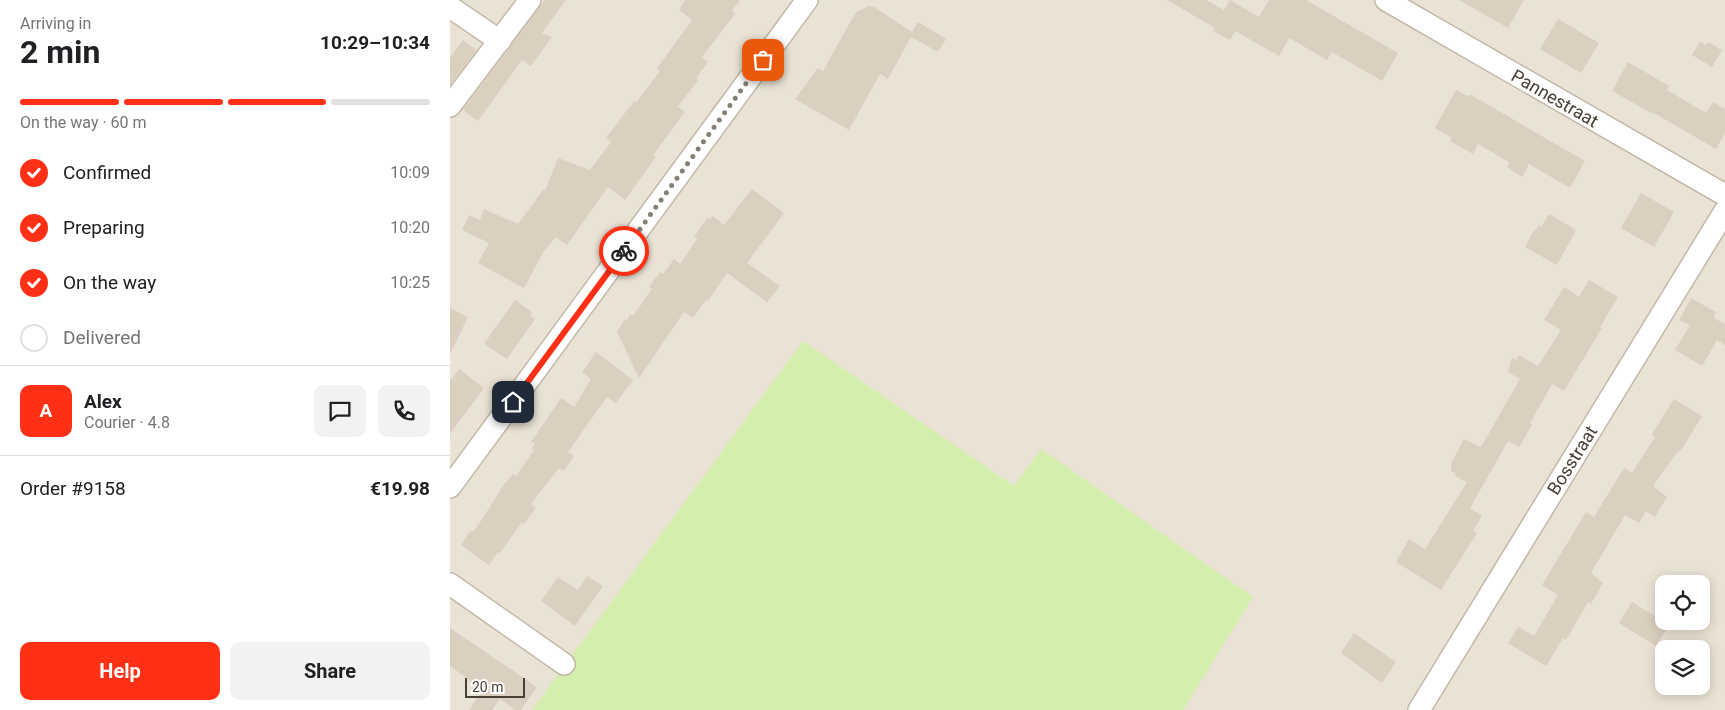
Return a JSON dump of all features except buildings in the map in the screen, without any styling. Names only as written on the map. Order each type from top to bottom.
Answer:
[{"type":"street","points":[[450,106],[530,0]]},
{"type":"street","points":[[451,482],[807,0]]},
{"type":"street","name":"Pannestraat","points":[[1386,0],[1725,195]]},
{"type":"street","points":[[450,7],[500,41]]},
{"type":"street","name":"Bosstraat","points":[[1419,710],[1725,211]]},
{"type":"street","points":[[450,584],[564,664]]},
{"type":"shaded area","points":[[450,0],[1725,0],[1725,710],[450,710]]},
{"type":"green space","points":[[803,341],[1014,486],[1041,449],[1253,597],[1183,710],[532,710]]},
{"type":"way so far","points":[[624,251],[763,60]]},
{"type":"route","points":[[513,402],[624,251]]}]
